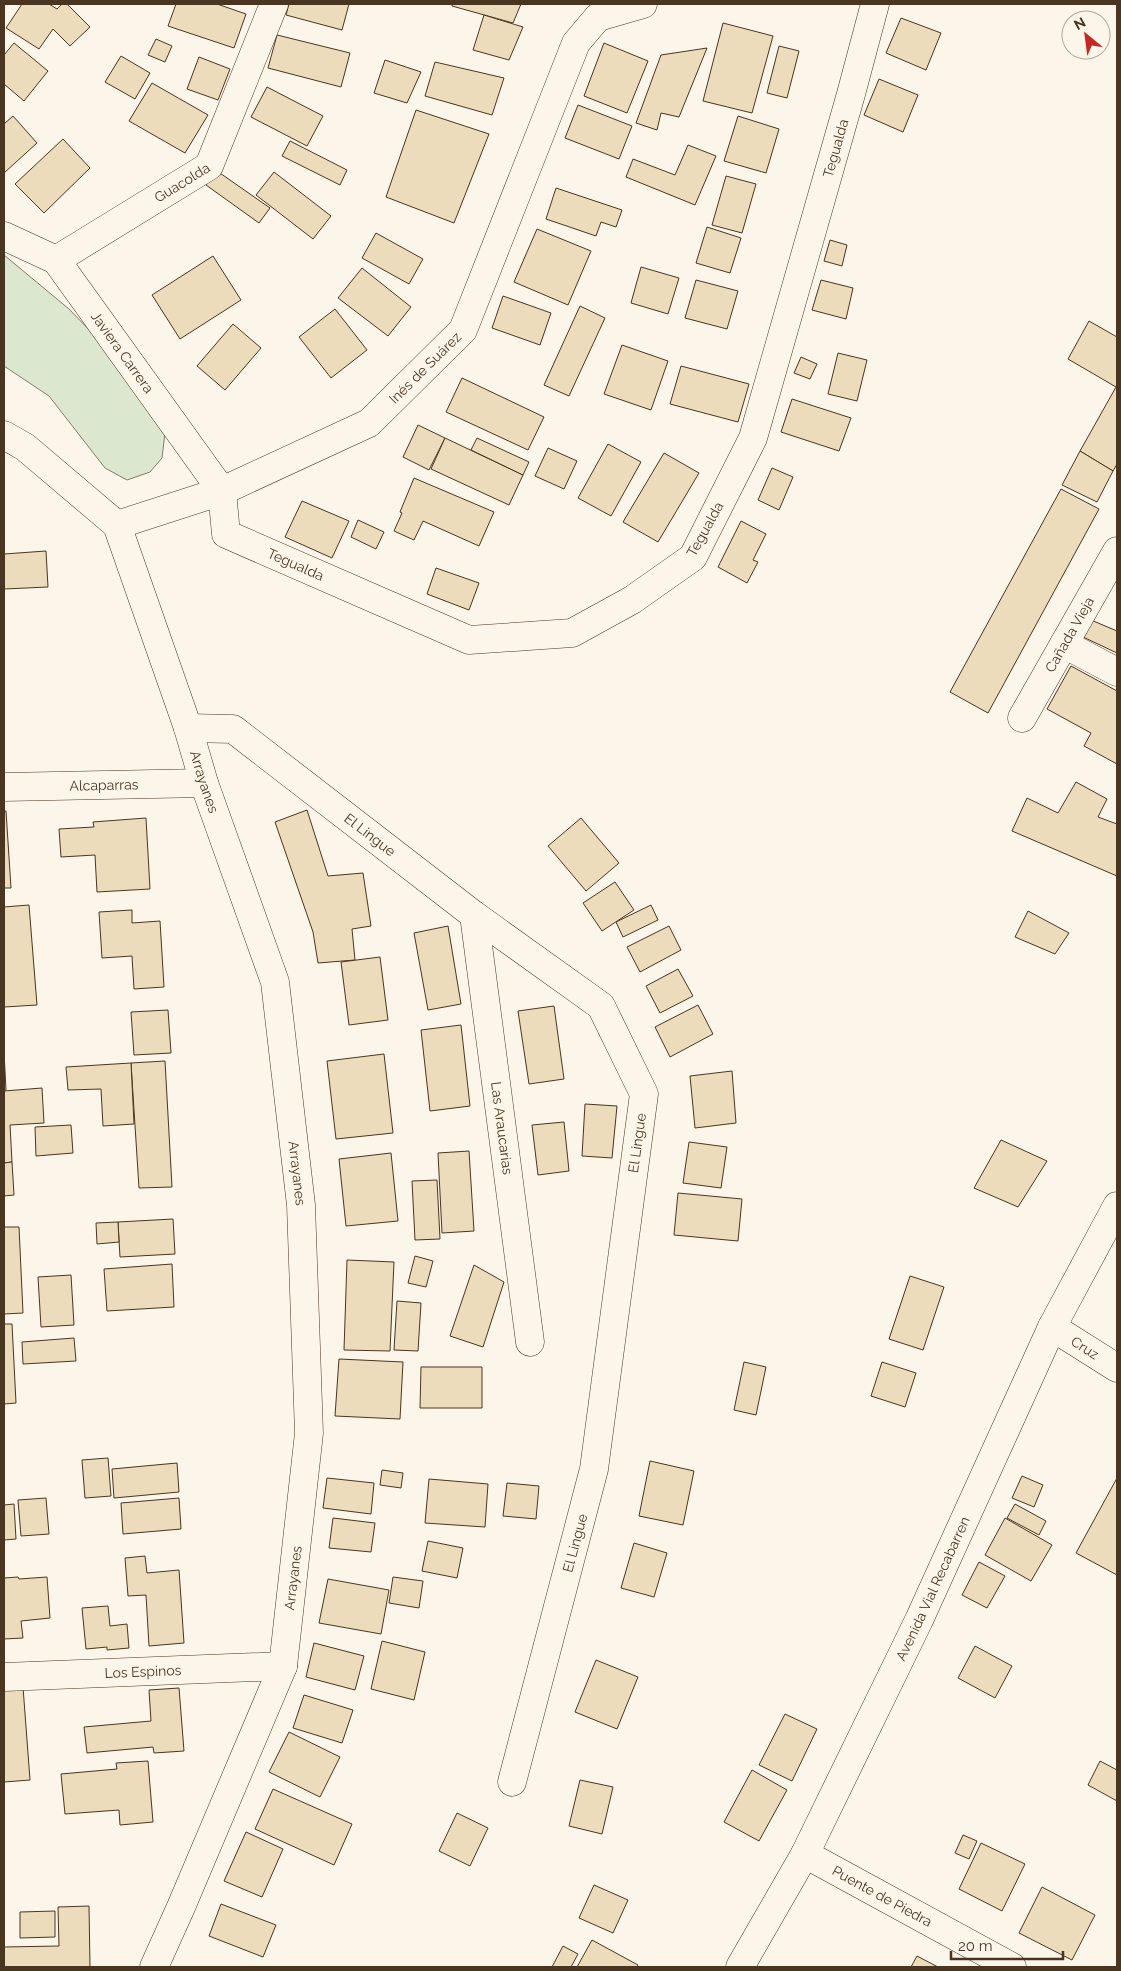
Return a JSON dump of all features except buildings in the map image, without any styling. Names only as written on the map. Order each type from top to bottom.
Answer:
[{"type":"street","name":"Guacolda","points":[[56,260],[209,166],[274,4]]},
{"type":"street","name":"Inés de Suárez","points":[[117,525],[222,491],[369,423],[463,330],[576,43],[596,10],[643,4]]},
{"type":"street","name":"Tegualda","points":[[222,491],[226,534],[469,640],[572,633],[632,600],[693,558],[753,438],[875,4]]},
{"type":"street","name":"Javiera Carrera","points":[[4,236],[56,260],[222,491]]},
{"type":"street","points":[[4,435],[25,447],[117,525]]},
{"type":"street","name":"Arrayanes","points":[[117,525],[188,728],[204,783],[275,982],[301,1205],[309,1433],[283,1666],[154,1967]]},
{"type":"street","name":"Cañada Vieja","points":[[1022,718],[1117,551]]},
{"type":"street","points":[[1064,644],[1117,672]]},
{"type":"street","name":"El Lingue","points":[[188,728],[233,729],[474,915],[601,1006],[644,1094],[594,1469],[512,1782]]},
{"type":"street","name":"Alcaparras","points":[[4,787],[204,783]]},
{"type":"street","name":"Las Araucarias","points":[[474,915],[530,1342]]},
{"type":"street","name":"Avenida Vial Recabarren","points":[[740,1967],[805,1854],[918,1620],[1052,1327],[1117,1206]]},
{"type":"street","name":"Cruz","points":[[1052,1327],[1117,1368]]},
{"type":"street","name":"Los Espinos","points":[[4,1677],[283,1666]]},
{"type":"street","name":"Puente de Piedra","points":[[805,1854],[1012,1967]]},
{"type":"green space","points":[[4,255],[69,309],[123,365],[165,433],[162,458],[150,472],[127,480],[105,468],[49,396],[4,366]]}]
